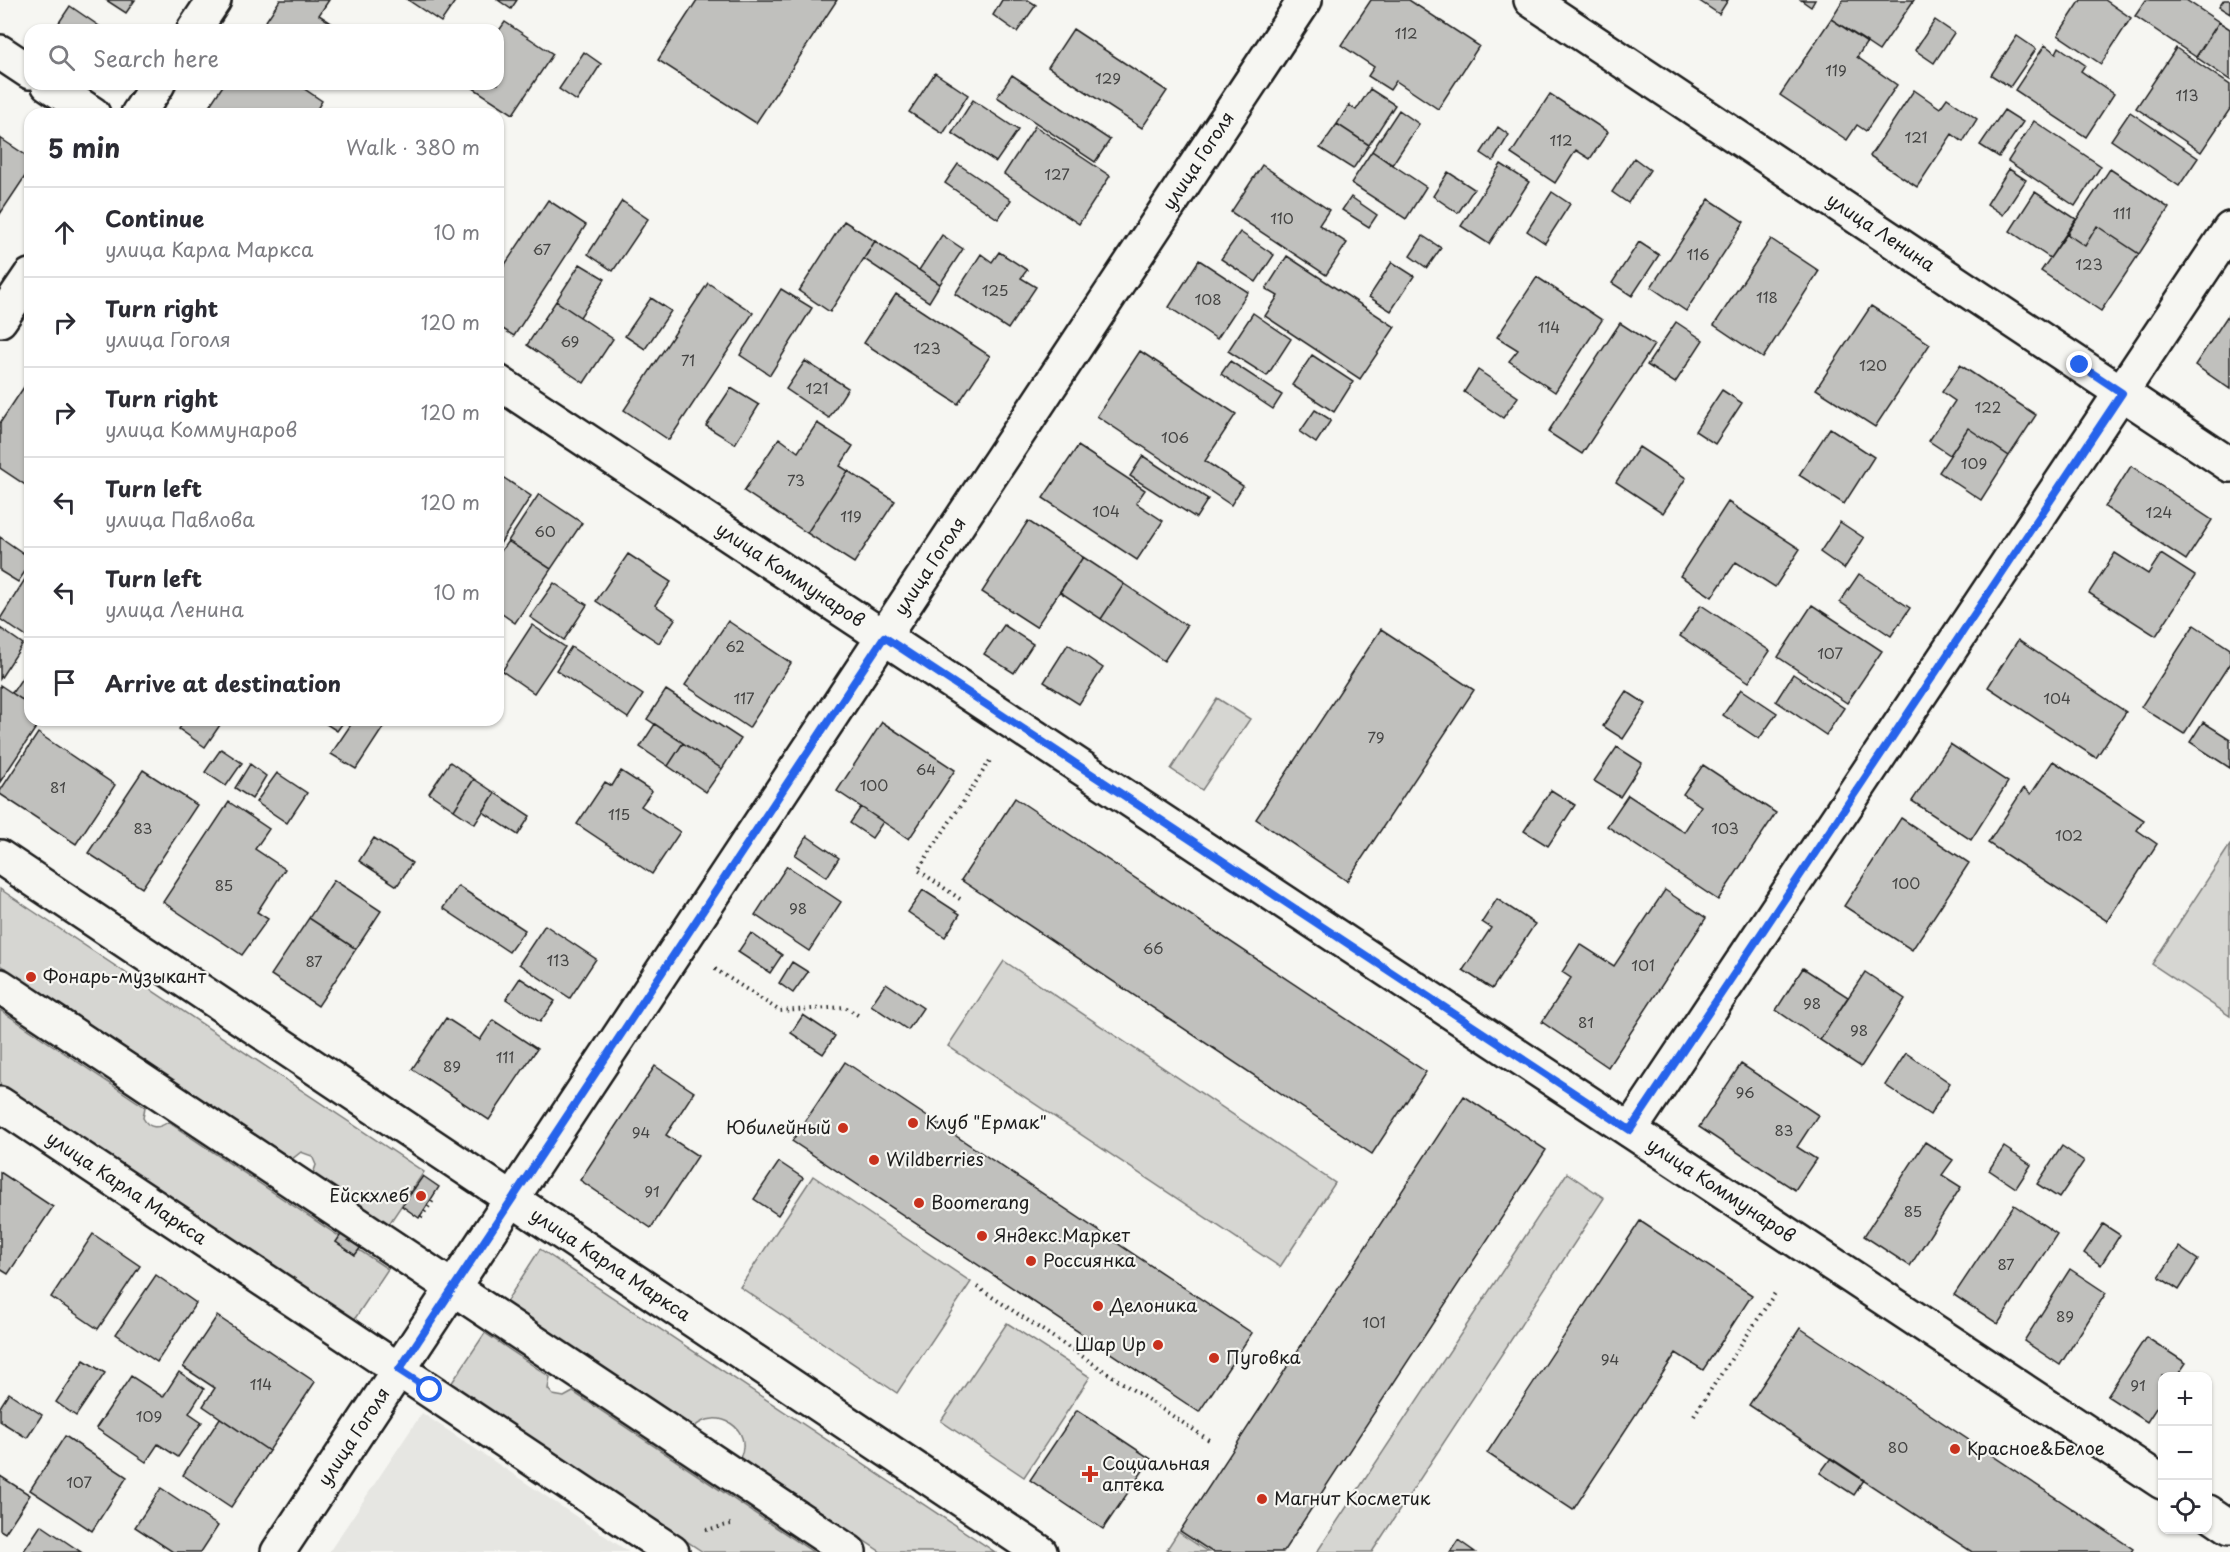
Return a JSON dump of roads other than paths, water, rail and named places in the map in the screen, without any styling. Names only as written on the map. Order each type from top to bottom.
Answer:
[{"type":"street","points":[[198,24],[214,0]]},
{"type":"street","name":"улица Гоголя","points":[[278,1552],[1305,0]]},
{"type":"street","name":"улица Ленина","points":[[1531,0],[2230,465]]},
{"type":"street","points":[[0,52],[24,68]]},
{"type":"street","points":[[57,90],[84,108]]},
{"type":"street","points":[[142,108],[154,90]]},
{"type":"street","points":[[1630,1130],[2230,229]]},
{"type":"street","points":[[0,320],[24,285]]},
{"type":"street","name":"улица Коммунаров","points":[[504,386],[2160,1480]]},
{"type":"street","name":"улица Карла Маркса","points":[[0,857],[1040,1552]]},
{"type":"street","points":[[0,986],[849,1552]]},
{"type":"street","name":"улица Карла Маркса","points":[[0,1104],[666,1548]]},
{"type":"street","points":[[2212,1515],[2230,1527]]},
{"type":"place","name":"Фонарь-музыкант","points":[[31,977]]},
{"type":"place","name":"Клуб \"Ермак\"","points":[[913,1123]]},
{"type":"place","name":"Юбилейный","points":[[843,1128]]},
{"type":"place","name":"Wildberries","points":[[874,1160]]},
{"type":"place","name":"Ейскхлеб","points":[[421,1196]]},
{"type":"place","name":"Boomerang","points":[[919,1203]]},
{"type":"place","name":"Яндекс.Маркет","points":[[982,1236]]},
{"type":"place","name":"Россиянка","points":[[1031,1261]]},
{"type":"place","name":"Делоника","points":[[1098,1306]]},
{"type":"place","name":"Шар Up","points":[[1158,1345]]},
{"type":"place","name":"Пуговка","points":[[1214,1358]]},
{"type":"place","name":"Красное&Белое","points":[[1955,1449]]},
{"type":"place","name":"Социальная аптека","points":[[1090,1474]]},
{"type":"place","name":"Магнит Косметик","points":[[1262,1499]]}]
